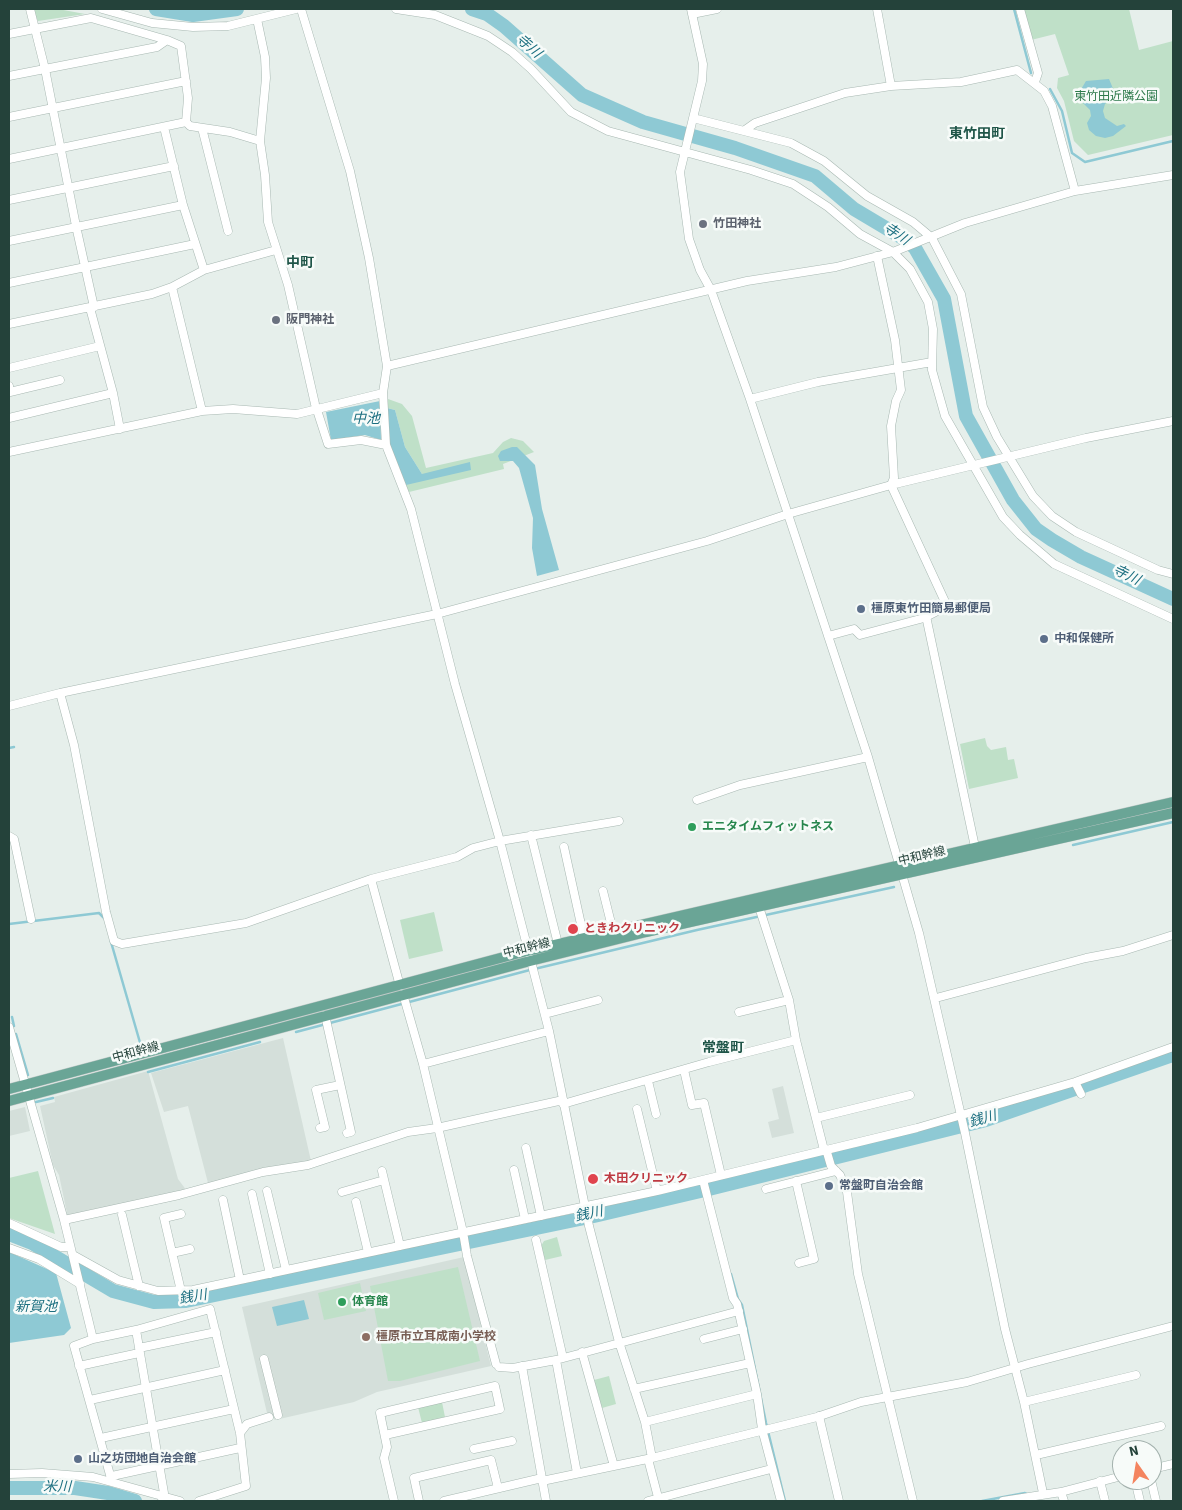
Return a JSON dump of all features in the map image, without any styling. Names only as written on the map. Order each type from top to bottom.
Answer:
[{"type":"main road","name":"中和幹線","points":[[9,1101],[27,1090],[531,963],[761,913],[975,847],[1173,802]]},
{"type":"main road","name":"中和幹線","points":[[531,963],[558,944],[1173,813]]},
{"type":"main road","name":"中和幹線","points":[[9,1089],[27,1090],[326,1021],[403,996]]},
{"type":"street","points":[[30,9],[54,108],[76,226],[86,267],[92,308],[120,429]]},
{"type":"street","points":[[102,9],[171,26],[221,27],[296,9]]},
{"type":"street","points":[[301,9],[350,171],[369,258],[387,366],[384,393],[386,445],[415,523],[437,614],[500,840],[549,1031],[588,1224],[619,1342],[645,1422],[659,1500]]},
{"type":"street","points":[[396,9],[435,15],[488,36],[512,52],[531,69],[570,112],[608,131],[752,170],[793,184],[828,207],[860,234],[895,251],[910,269],[928,302],[933,329],[932,362],[936,388],[945,416],[1003,517],[1020,535],[1054,564],[1173,619]]},
{"type":"street","points":[[717,9],[692,11],[703,64],[693,120],[680,172],[689,239],[698,266],[711,290],[750,399],[868,756],[901,870],[936,998],[1014,1367],[1024,1402],[1043,1493]]},
{"type":"street","points":[[877,9],[891,86]]},
{"type":"street","points":[[1020,9],[1038,73],[1035,82]]},
{"type":"street","points":[[9,34],[91,18],[167,40],[181,46],[188,98],[186,122]]},
{"type":"street","points":[[257,19],[265,57],[266,78],[260,141],[265,175],[268,222],[288,285],[309,382],[328,444],[361,440],[386,445]]},
{"type":"street","points":[[9,76],[157,46],[167,40]]},
{"type":"street","points":[[745,130],[756,124],[830,97],[891,86],[961,82],[1018,70],[1044,91],[1052,106],[1074,191]]},
{"type":"street","points":[[9,117],[186,81]]},
{"type":"street","points":[[693,120],[745,130],[791,143],[824,161],[867,196],[913,222],[930,239],[962,294],[984,406],[1007,456],[1033,496],[1052,516],[1076,532],[1158,570],[1173,574]]},
{"type":"street","points":[[186,122],[190,126],[260,141]]},
{"type":"street","points":[[9,158],[186,122]]},
{"type":"street","points":[[164,127],[183,205],[204,270]]},
{"type":"street","points":[[202,128],[228,231]]},
{"type":"street","points":[[9,200],[174,166]]},
{"type":"street","points":[[387,366],[747,280],[836,267],[895,251],[930,239],[965,223],[1074,191],[1173,175]]},
{"type":"street","points":[[9,241],[183,205]]},
{"type":"street","points":[[9,283],[195,244]]},
{"type":"street","points":[[9,324],[92,308],[172,287],[204,270],[276,250]]},
{"type":"street","points":[[828,636],[854,629],[860,635],[926,616],[947,606],[891,485],[894,478],[891,426],[896,401],[901,390],[896,340],[877,256]]},
{"type":"street","points":[[172,287],[202,411]]},
{"type":"street","points":[[9,368],[100,346]]},
{"type":"street","points":[[750,399],[818,382],[932,362]]},
{"type":"street","points":[[9,386],[10,392],[60,380]]},
{"type":"street","points":[[9,418],[113,393]]},
{"type":"street","points":[[9,452],[202,411],[239,409],[281,414],[318,410],[384,393]]},
{"type":"street","points":[[9,706],[60,693],[437,614],[708,541],[788,514],[891,485],[1007,456],[1173,421]]},
{"type":"street","points":[[926,616],[975,847]]},
{"type":"street","points":[[60,693],[74,745],[106,912],[114,940],[122,944],[246,923],[371,879],[456,857],[473,848],[500,840],[619,821]]},
{"type":"street","points":[[697,800],[740,785],[868,756]]},
{"type":"street","points":[[531,835],[558,944]]},
{"type":"street","points":[[9,836],[14,839],[30,919]]},
{"type":"street","points":[[564,847],[584,938]]},
{"type":"street","points":[[371,879],[423,1064],[464,1234],[467,1256],[497,1366],[522,1366],[560,1359],[739,1311]]},
{"type":"street","points":[[603,891],[613,932]]},
{"type":"street","points":[[761,913],[789,1000],[795,1024],[796,1040],[830,1164],[847,1192],[858,1274],[914,1501]]},
{"type":"street","points":[[936,998],[1086,958],[1123,951],[1173,935]]},
{"type":"street","points":[[545,1014],[598,1000]]},
{"type":"street","points":[[739,1012],[789,1000]]},
{"type":"street","points":[[326,1021],[351,1132],[347,1133]]},
{"type":"street","points":[[9,1027],[64,1220],[93,1339]]},
{"type":"street","points":[[423,1064],[549,1031]]},
{"type":"street","points":[[64,1220],[179,1195],[264,1172],[308,1165],[390,1137],[563,1102],[796,1040]]},
{"type":"street","points":[[9,1223],[61,1247],[118,1280],[158,1291],[181,1291],[464,1234],[525,1219],[586,1209],[657,1191],[703,1182],[721,1175],[961,1118],[1076,1083],[1173,1047]]},
{"type":"street","points":[[684,1070],[692,1105],[704,1103],[721,1175]]},
{"type":"street","points":[[648,1080],[656,1114]]},
{"type":"street","points":[[1076,1083],[1081,1094]]},
{"type":"street","points":[[320,1128],[325,1127],[316,1090],[340,1085]]},
{"type":"street","points":[[816,1118],[910,1095]]},
{"type":"street","points":[[636,1109],[657,1191]]},
{"type":"street","points":[[526,1148],[541,1216]]},
{"type":"street","points":[[514,1170],[525,1219]]},
{"type":"street","points":[[382,1171],[400,1246]]},
{"type":"street","points":[[766,1189],[836,1171]]},
{"type":"street","points":[[342,1192],[384,1180]]},
{"type":"street","points":[[796,1181],[814,1259],[799,1263]]},
{"type":"street","points":[[703,1182],[739,1311],[757,1394],[762,1429],[781,1501]]},
{"type":"street","points":[[267,1191],[286,1270]]},
{"type":"street","points":[[252,1194],[270,1274]]},
{"type":"street","points":[[223,1200],[240,1280]]},
{"type":"street","points":[[356,1202],[368,1252]]},
{"type":"street","points":[[181,1214],[164,1218],[181,1291]]},
{"type":"street","points":[[122,1215],[139,1286]]},
{"type":"street","points":[[536,1240],[560,1359],[577,1473]]},
{"type":"street","points":[[9,1248],[39,1259],[79,1281]]},
{"type":"street","points":[[172,1253],[190,1250]]},
{"type":"street","points":[[112,1479],[74,1346],[93,1339],[136,1330],[210,1309],[240,1433],[240,1448],[246,1486],[200,1501]]},
{"type":"street","points":[[444,1501],[498,1488],[650,1458],[819,1416],[889,1396],[939,1389],[1014,1367],[1173,1326]]},
{"type":"street","points":[[136,1330],[160,1467],[162,1499]]},
{"type":"street","points":[[704,1339],[743,1330]]},
{"type":"street","points":[[79,1366],[216,1332]]},
{"type":"street","points":[[582,1352],[614,1466]]},
{"type":"street","points":[[264,1359],[278,1416]]},
{"type":"street","points":[[634,1389],[750,1363]]},
{"type":"street","points":[[522,1366],[546,1501]]},
{"type":"street","points":[[90,1400],[224,1370]]},
{"type":"street","points":[[1024,1402],[1136,1374]]},
{"type":"street","points":[[385,1436],[500,1408],[495,1386],[380,1413],[387,1447],[384,1458],[394,1501]]},
{"type":"street","points":[[645,1422],[757,1394]]},
{"type":"street","points":[[101,1438],[234,1409]]},
{"type":"street","points":[[819,1416],[839,1501]]},
{"type":"street","points":[[240,1433],[247,1424],[269,1417]]},
{"type":"street","points":[[1036,1455],[1161,1426]]},
{"type":"street","points":[[474,1449],[512,1441]]},
{"type":"street","points":[[112,1479],[240,1448]]},
{"type":"street","points":[[419,1501],[414,1478],[491,1460],[498,1488]]},
{"type":"street","points":[[648,1501],[659,1500],[772,1469]]},
{"type":"street","points":[[9,1474],[70,1475],[112,1479],[162,1499],[180,1501]]},
{"type":"street","points":[[1003,1501],[1043,1493],[1061,1492],[1112,1478]]},
{"type":"street","points":[[1100,1481],[1105,1501]]},
{"type":"street","points":[[1061,1492],[1064,1501]]},
{"type":"shaded area","points":[[283,1038],[311,1161],[208,1183],[188,1106],[164,1112],[151,1073]]},
{"type":"shaded area","points":[[148,1071],[178,1179],[187,1191],[68,1218],[59,1175],[53,1165],[40,1106],[55,1102],[54,1097]]},
{"type":"shaded area","points":[[783,1086],[794,1133],[772,1138],[768,1122],[779,1119],[772,1089]]},
{"type":"shaded area","points":[[25,1107],[30,1131],[9,1136],[9,1111]]},
{"type":"shaded area","name":"橿原市立耳成南小学校","points":[[464,1257],[491,1366],[377,1392],[354,1402],[275,1420],[267,1413],[242,1307]]},
{"type":"green space","points":[[32,9],[58,9],[85,14],[38,21]]},
{"type":"green space","name":"東竹田近隣公園","points":[[1022,9],[1129,9],[1139,50],[1173,41],[1173,135],[1088,155],[1074,141],[1064,101],[1057,88],[1058,78],[1069,75],[1055,34],[1031,40]]},
{"type":"green space","points":[[388,399],[402,404],[412,416],[426,468],[493,453],[503,442],[511,438],[523,441],[534,452],[503,464],[504,469],[409,492],[406,485],[422,474],[405,447],[395,410],[387,408]]},
{"type":"green space","points":[[985,738],[987,746],[991,750],[1006,747],[1008,760],[1014,759],[1018,778],[969,789],[960,744]]},
{"type":"green space","points":[[434,912],[443,951],[409,959],[400,920]]},
{"type":"green space","points":[[38,1171],[55,1234],[9,1218],[9,1178]]},
{"type":"green space","points":[[557,1237],[562,1256],[545,1260],[541,1246],[544,1241]]},
{"type":"green space","points":[[458,1267],[480,1361],[400,1381],[388,1381],[370,1286]]},
{"type":"green space","name":"体育館","points":[[360,1283],[366,1311],[324,1320],[318,1293]]},
{"type":"green space","points":[[609,1376],[616,1404],[602,1408],[594,1380]]},
{"type":"green space","points":[[442,1402],[445,1417],[422,1423],[418,1407]]},
{"type":"water","points":[[1109,79],[1114,96],[1105,104],[1103,111],[1105,118],[1117,126],[1124,124],[1126,126],[1113,136],[1105,138],[1096,136],[1089,130],[1087,123],[1091,116],[1090,110],[1083,103],[1080,91],[1086,81]]},
{"type":"water","name":"中池","points":[[380,401],[381,440],[365,435],[331,440],[326,412]]},
{"type":"water","points":[[387,408],[395,410],[405,447],[422,474],[470,462],[471,470],[406,485],[389,442]]},
{"type":"water","points":[[517,447],[535,465],[542,509],[559,570],[537,576],[532,548],[533,518],[519,468],[513,461],[500,461],[498,456],[501,451]]},
{"type":"water","name":"新賀池","points":[[9,1252],[56,1273],[71,1328],[64,1335],[9,1343]]},
{"type":"water","points":[[304,1300],[309,1319],[277,1326],[272,1307]]},
{"type":"waterway","name":"寺川","points":[[156,9],[193,15],[237,9]]},
{"type":"waterway","name":"寺川","points":[[472,9],[487,14],[504,26],[582,95],[643,122],[735,148],[815,176],[854,209],[906,240],[915,248],[944,299],[966,416],[1013,500],[1036,529],[1052,540],[1081,557],[1173,599]]},
{"type":"waterway","points":[[1014,9],[1031,73]]},
{"type":"waterway","points":[[1050,89],[1062,111],[1072,153],[1085,162],[1173,141]]},
{"type":"waterway","points":[[9,748],[14,747]]},
{"type":"waterway","points":[[1073,845],[1173,822]]},
{"type":"waterway","points":[[296,1032],[526,971],[697,930],[894,887]]},
{"type":"waterway","points":[[9,924],[99,913],[104,918]]},
{"type":"waterway","points":[[111,942],[141,1046]]},
{"type":"waterway","points":[[12,1017],[14,1026]]},
{"type":"waterway","points":[[16,1034],[28,1075]]},
{"type":"waterway","points":[[148,1072],[260,1042]]},
{"type":"waterway","name":"銭川","points":[[9,1234],[32,1243],[113,1291],[154,1302],[186,1301],[594,1216],[986,1120],[1173,1055]]},
{"type":"waterway","points":[[36,1102],[53,1098]]},
{"type":"waterway","name":"銭川","points":[[80,1267],[82,1273]]},
{"type":"waterway","points":[[731,1274],[738,1299],[742,1305],[766,1423],[785,1501]]},
{"type":"waterway","name":"米川","points":[[9,1488],[75,1488],[108,1493],[135,1501]]},
{"type":"waterway","points":[[982,1501],[1025,1493],[1029,1495]]},
{"type":"place","name":"竹田神社","points":[[703,224]]},
{"type":"place","name":"阪門神社","points":[[276,320]]},
{"type":"place","name":"橿原東竹田簡易郵便局","points":[[861,609]]},
{"type":"place","name":"中和保健所","points":[[1044,639]]},
{"type":"place","name":"エニタイムフィットネス","points":[[692,827]]},
{"type":"place","name":"ときわクリニック","points":[[573,929]]},
{"type":"place","name":"木田クリニック","points":[[593,1179]]},
{"type":"place","name":"常盤町自治会館","points":[[829,1186]]},
{"type":"place","name":"体育館","points":[[342,1302]]},
{"type":"place","name":"橿原市立耳成南小学校","points":[[366,1337]]},
{"type":"place","name":"山之坊団地自治会館","points":[[78,1459]]},
{"type":"district","name":"東竹田町","points":[[977,135]]},
{"type":"district","name":"中町","points":[[300,264]]},
{"type":"district","name":"常盤町","points":[[723,1049]]}]
